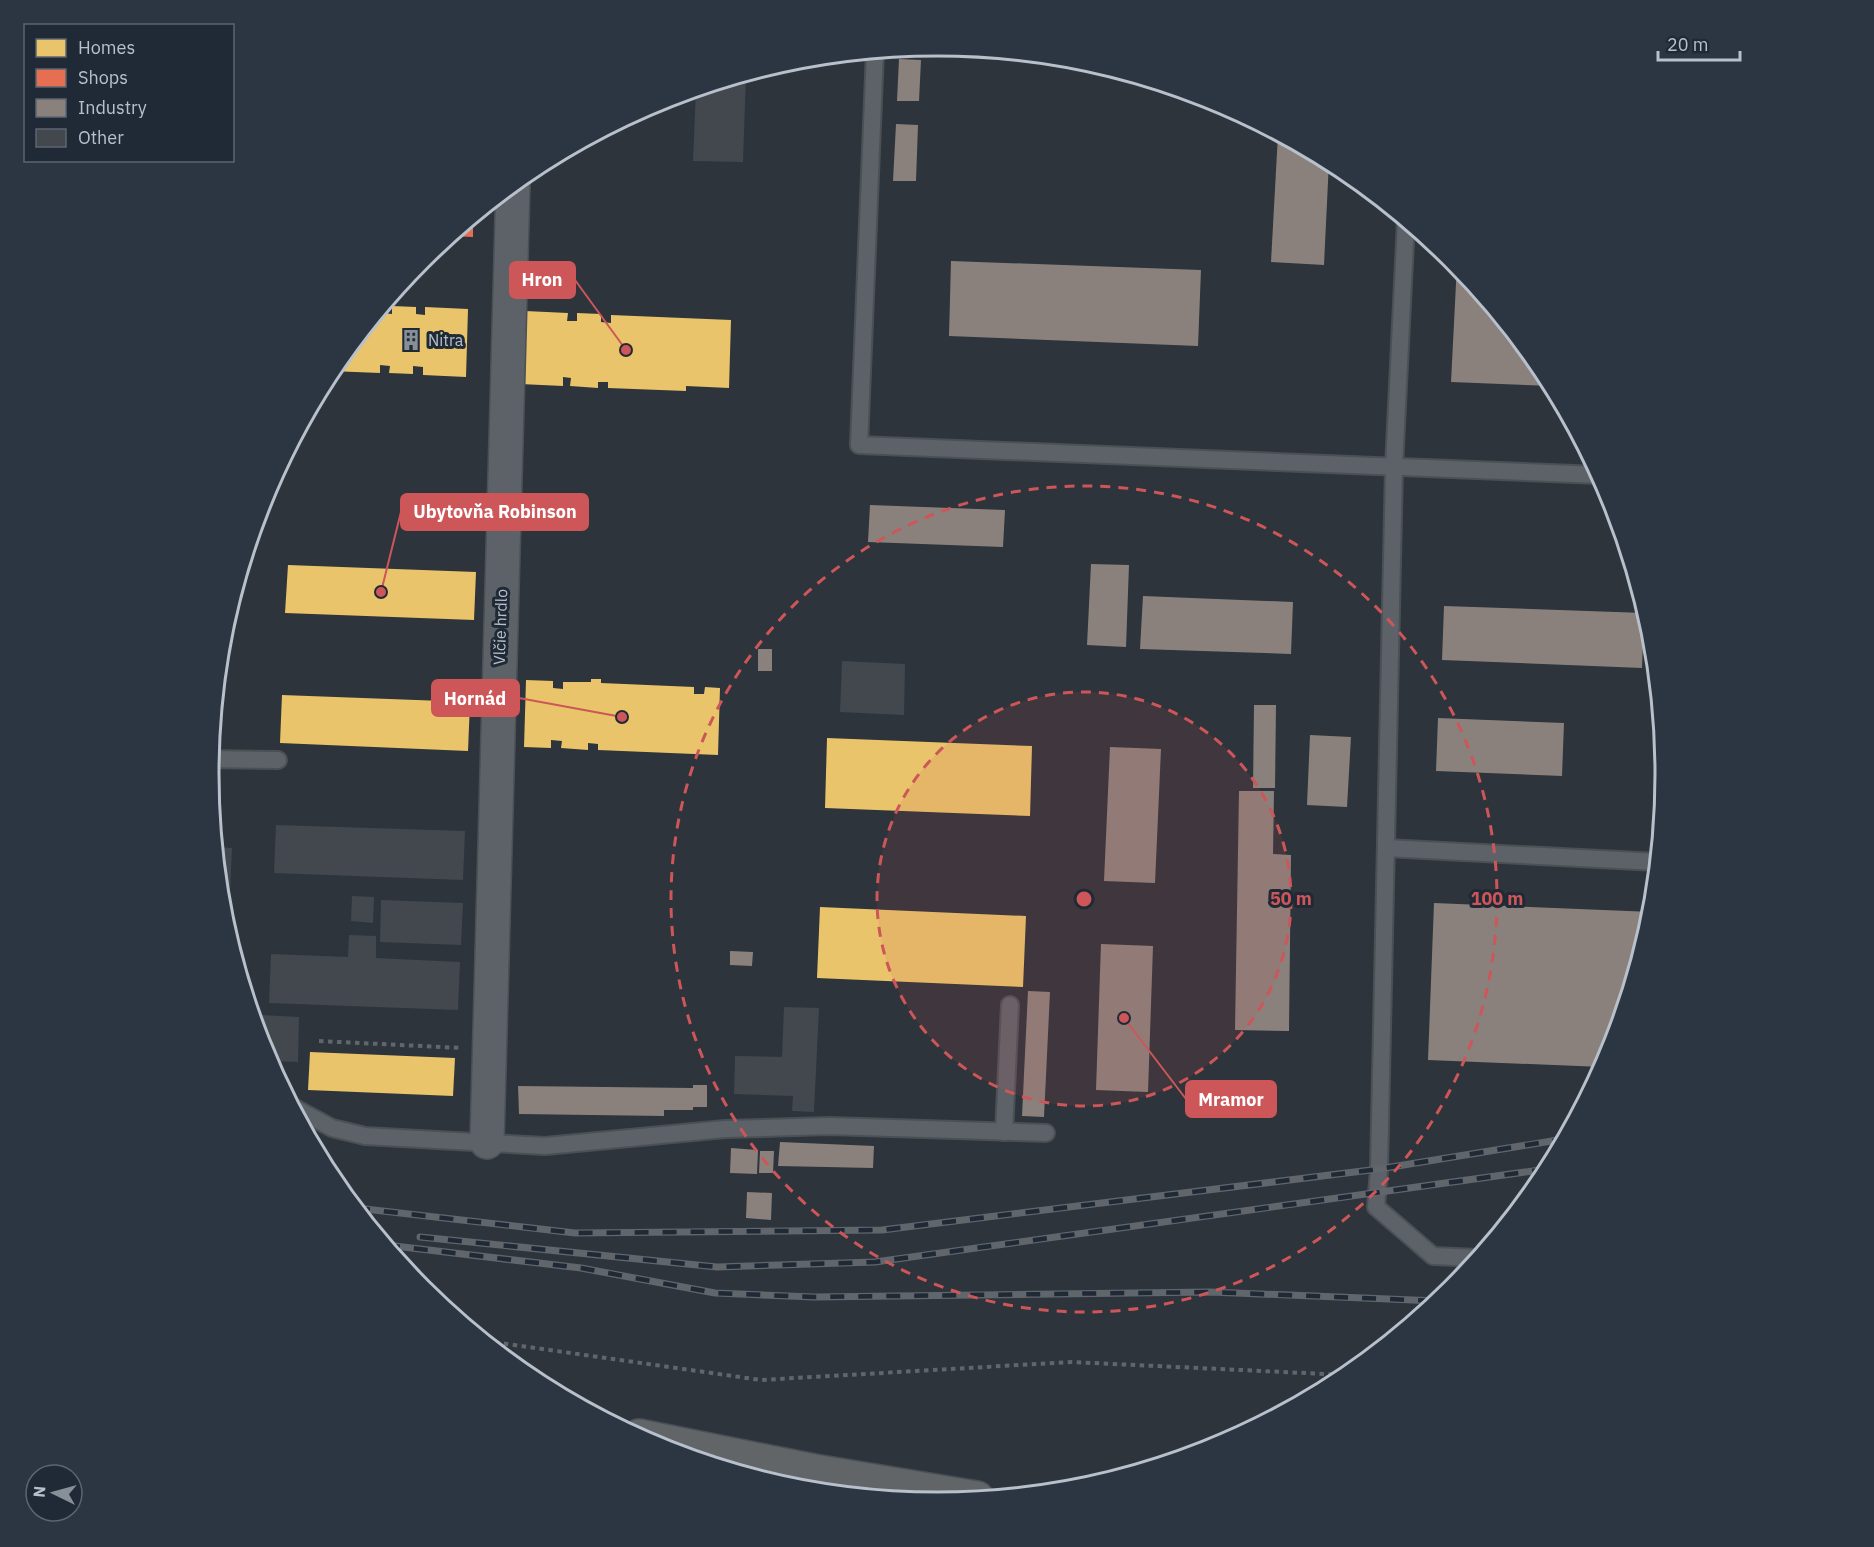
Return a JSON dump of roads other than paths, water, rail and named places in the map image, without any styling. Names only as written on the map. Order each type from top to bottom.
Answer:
[{"type":"highway","points":[[684,1445],[814,1471],[940,1492]]},
{"type":"street","name":"Vlčie hrdlo","points":[[487,1143],[513,195]]},
{"type":"lane","points":[[875,59],[859,445],[1589,475]]},
{"type":"lane","points":[[1406,230],[1394,467],[1379,1169],[1376,1207],[1432,1256],[1467,1258]]},
{"type":"lane","points":[[220,759],[278,759]]},
{"type":"lane","points":[[1386,848],[1649,862]]},
{"type":"lane","points":[[1004,1132],[1010,1005]]},
{"type":"lane","points":[[307,1116],[332,1128],[365,1136],[544,1146],[724,1129],[830,1126],[1046,1133]]},
{"type":"railway","points":[[366,1209],[575,1233],[882,1230],[1379,1169],[1554,1141]]},
{"type":"railway","points":[[420,1237],[717,1267],[875,1262],[1535,1171]]},
{"type":"railway","points":[[396,1246],[581,1268],[715,1293],[814,1297],[1210,1292],[1424,1300]]},
{"type":"place","name":"Nitra","points":[[411,340]]},
{"type":"place","name":"Hron","points":[[626,350]]},
{"type":"place","name":"Ubytovňa Robinson","points":[[381,592]]},
{"type":"place","name":"Hornád","points":[[622,717]]},
{"type":"place","name":"Mramor","points":[[1124,1018]]}]
